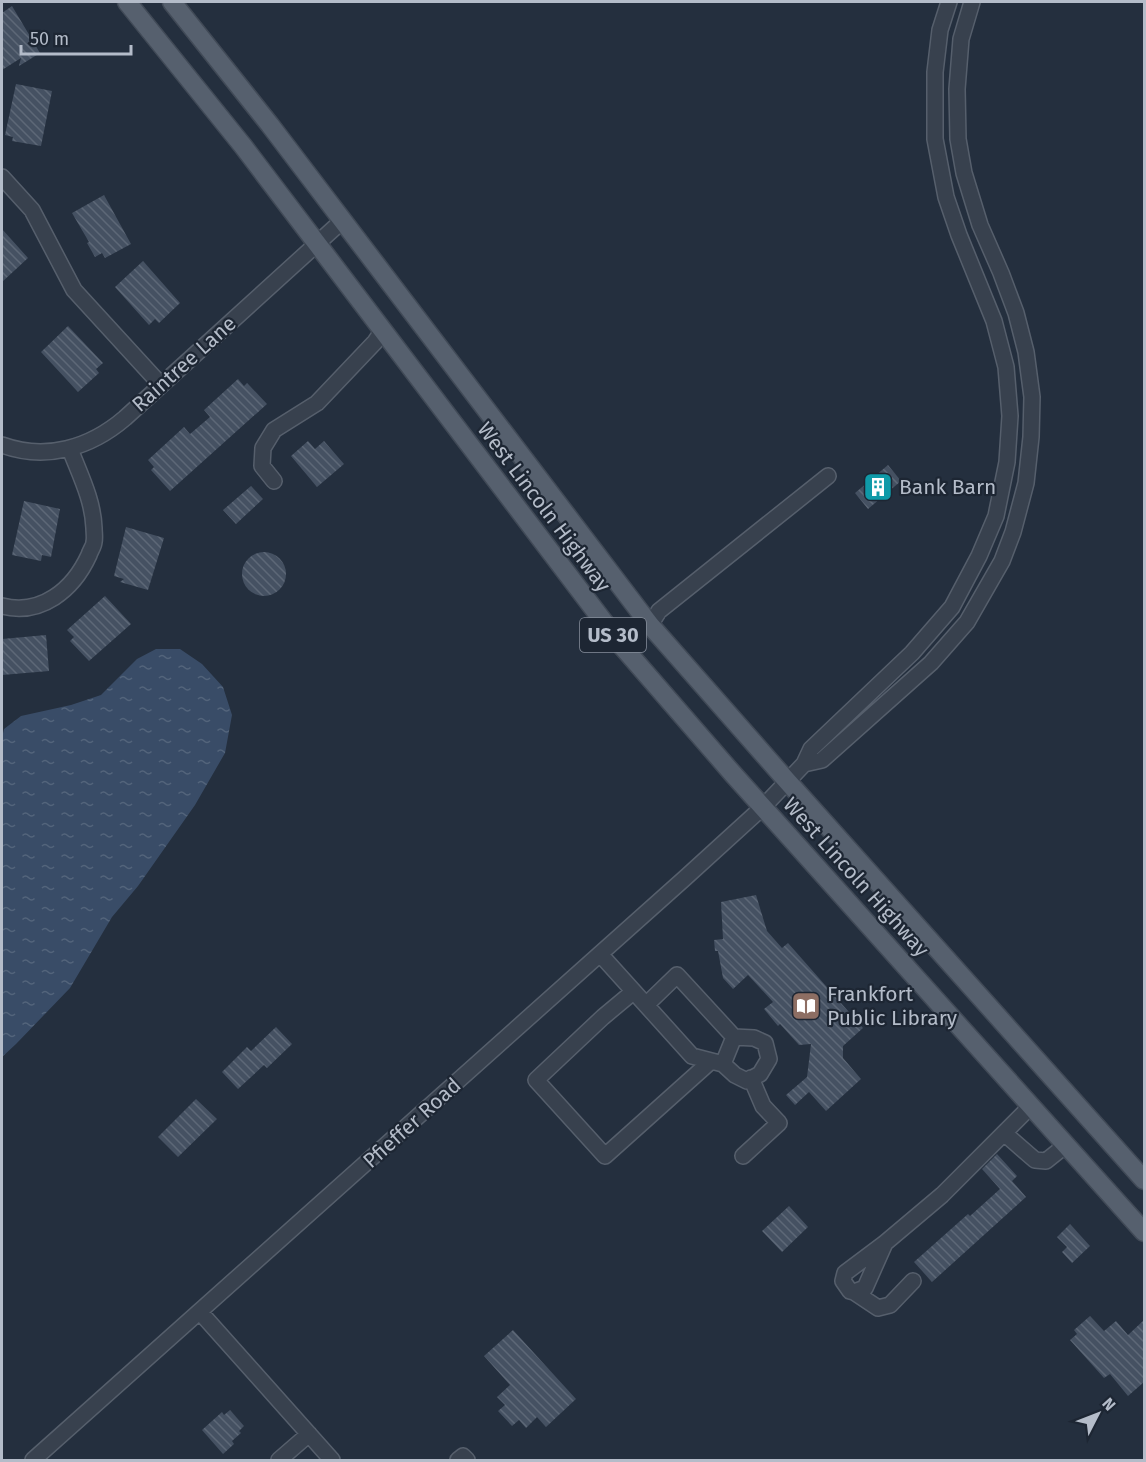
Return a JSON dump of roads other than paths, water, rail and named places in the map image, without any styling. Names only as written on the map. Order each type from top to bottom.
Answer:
[{"type":"main road","name":"West Lincoln Highway","points":[[127,2],[243,146],[622,646],[763,807],[1144,1232]]},
{"type":"main road","name":"West Lincoln Highway","points":[[172,2],[270,125],[650,625],[1144,1180]]},
{"type":"street","name":"Pfieffer Road","points":[[33,1461],[763,807],[804,764],[811,749],[912,652],[952,607],[979,556],[996,516],[1007,462],[1010,416],[1006,367],[994,321],[946,197],[935,139],[935,72],[940,30],[949,2]]},
{"type":"street","points":[[804,764],[822,760],[931,663],[967,622],[1002,561],[1013,532],[1026,483],[1032,397],[1026,352],[1016,314],[980,225],[963,173],[958,139],[957,89],[961,39],[972,2]]},
{"type":"street","points":[[2,177],[32,210],[74,290],[161,385]]},
{"type":"street","name":"Raintree Lane","points":[[2,445],[15,450],[52,452],[70,449],[110,430],[342,221]]},
{"type":"street","points":[[274,481],[262,466],[263,448],[274,430],[317,403],[375,342],[383,330]]},
{"type":"street","points":[[2,606],[11,608],[34,606],[52,600],[70,585],[85,564],[94,542],[93,521],[89,499],[70,449]]},
{"type":"street","points":[[650,625],[659,611],[828,476]]},
{"type":"street","points":[[600,954],[633,992],[692,1056],[717,1063],[735,1076],[747,1081],[760,1074],[769,1059],[765,1043],[754,1038],[734,1037],[677,975],[646,1005]]},
{"type":"street","points":[[633,992],[536,1080],[605,1156],[717,1063],[734,1037]]},
{"type":"street","points":[[743,1156],[779,1123],[763,1106],[751,1078]]},
{"type":"street","points":[[913,1281],[890,1305],[878,1308],[850,1291],[843,1281],[845,1273],[942,1195],[1032,1106]]},
{"type":"street","points":[[1004,1133],[1035,1160],[1046,1161],[1066,1144]]},
{"type":"street","points":[[854,1292],[865,1288],[885,1243]]},
{"type":"street","points":[[200,1312],[332,1461]]},
{"type":"street","points":[[279,1461],[309,1434]]},
{"type":"street","points":[[458,1461],[463,1456],[467,1461]]},
{"type":"water","points":[[156,649],[180,649],[202,664],[223,687],[232,715],[225,753],[195,805],[138,886],[112,917],[70,988],[2,1057],[2,738],[4,729],[21,716],[71,705],[101,695],[137,659]]},
{"type":"place","name":"Bank Barn","points":[[878,487]]},
{"type":"place","name":"Frankfort Public Library","points":[[806,1006]]}]
